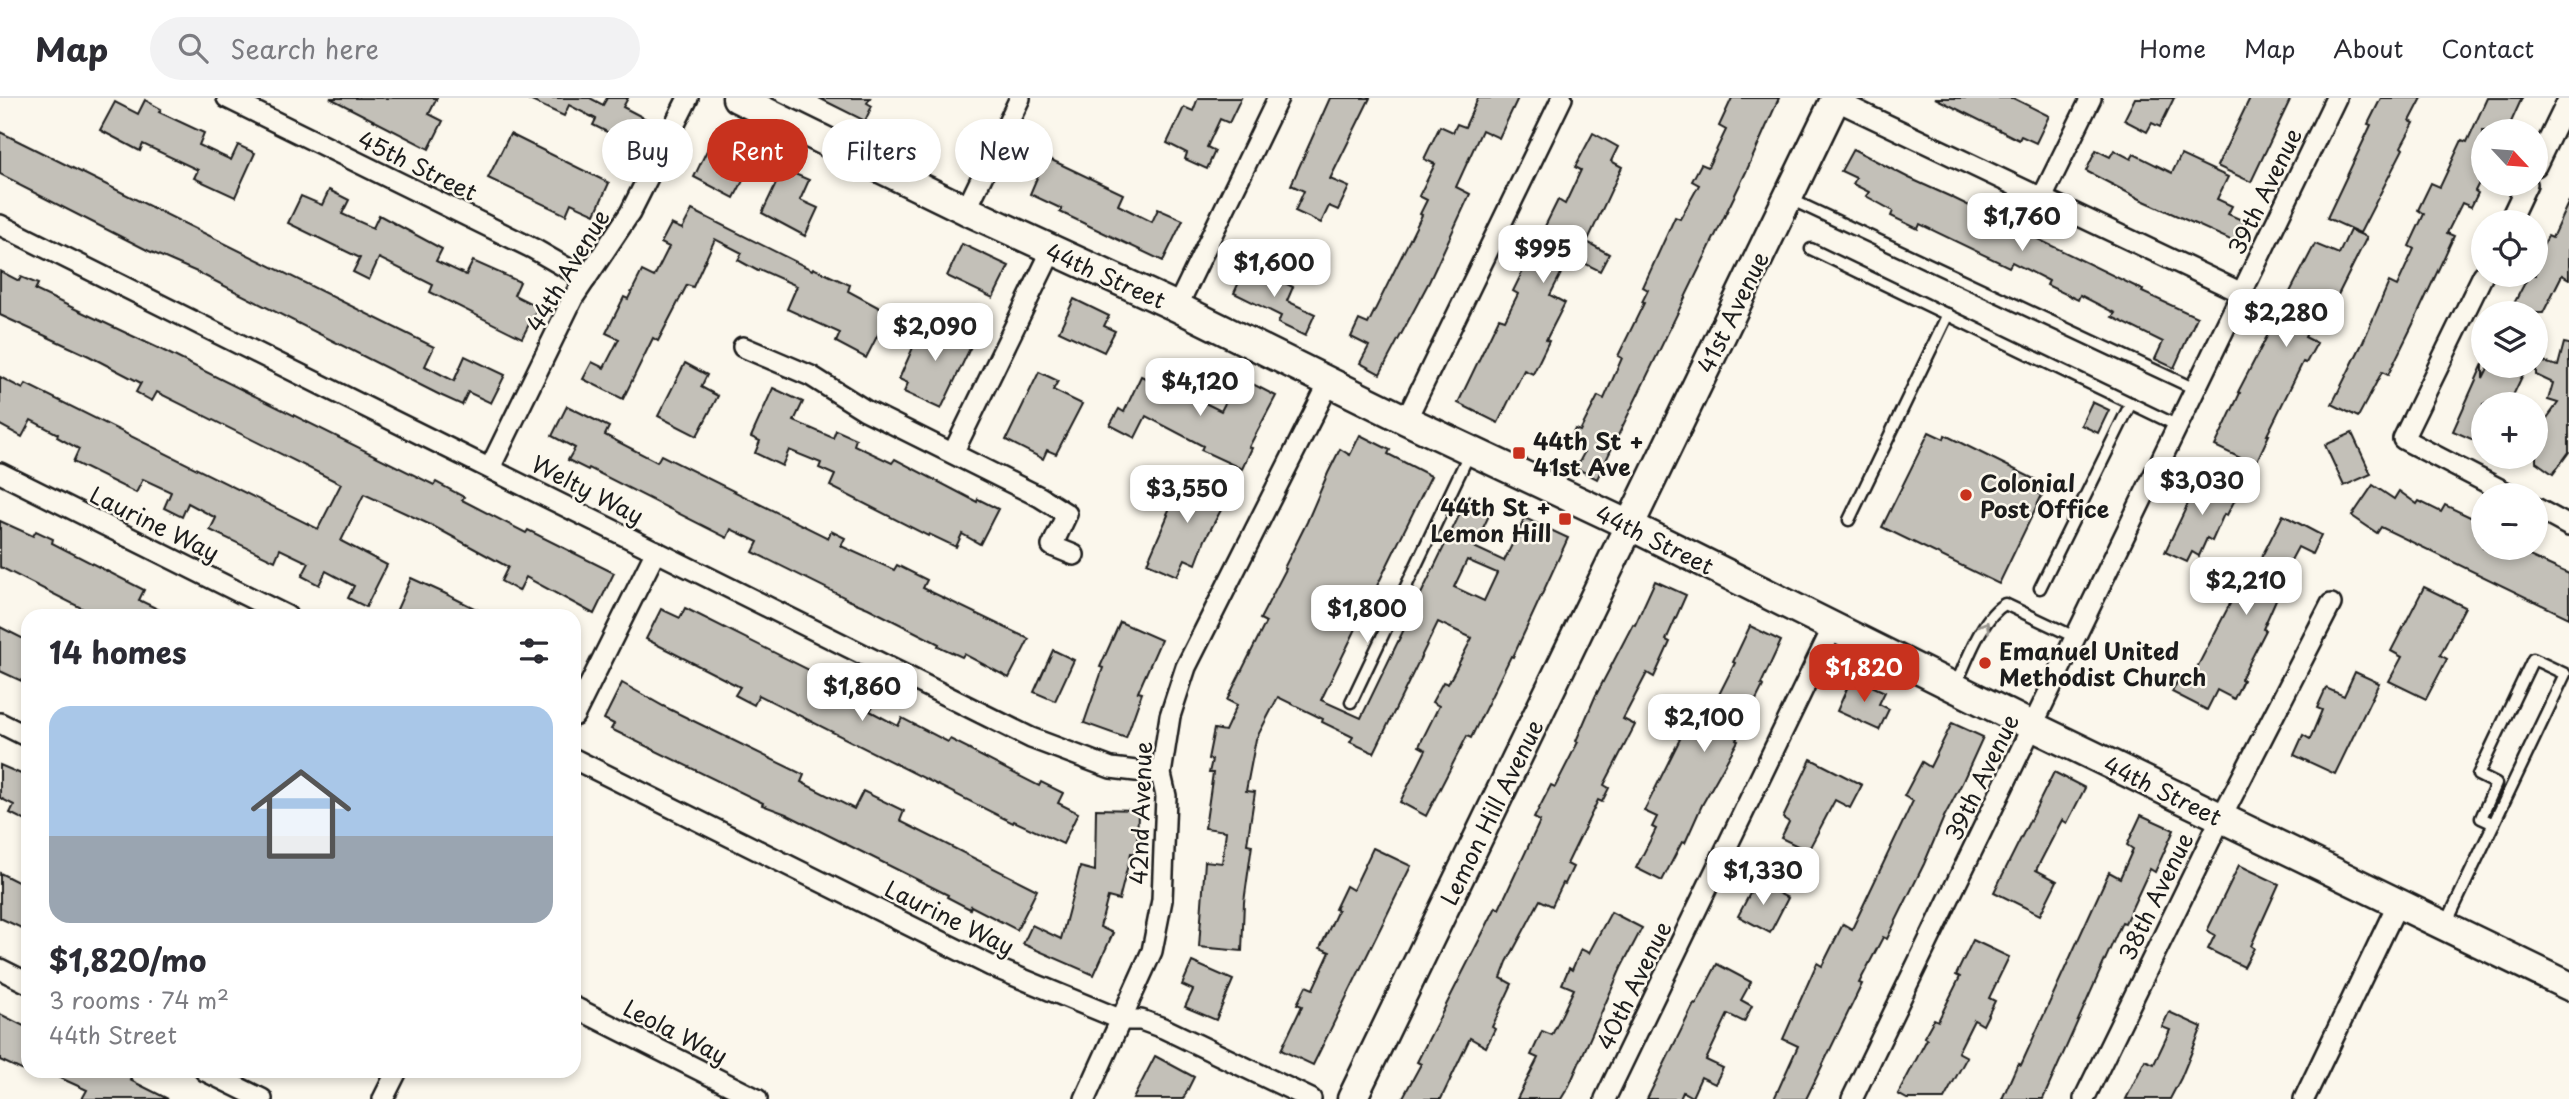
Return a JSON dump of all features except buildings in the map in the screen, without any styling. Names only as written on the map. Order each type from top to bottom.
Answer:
[{"type":"street","name":"45th Street","points":[[227,98],[534,249],[586,279]]},
{"type":"street","name":"44th Avenue","points":[[490,467],[573,298],[630,214],[688,98]]},
{"type":"street","name":"44th Street","points":[[737,98],[774,106],[966,210],[1177,307],[1329,383],[1629,525],[2032,726],[2569,986]]},
{"type":"street","points":[[966,210],[1020,98]]},
{"type":"street","points":[[1177,307],[1278,98]]},
{"type":"street","points":[[1406,420],[1562,98]]},
{"type":"street","points":[[2042,198],[2091,98]]},
{"type":"street","name":"39th Avenue","points":[[1852,1099],[2336,98]]},
{"type":"street","points":[[2548,141],[2569,98]]},
{"type":"street","points":[[1835,99],[2242,293]]},
{"type":"street","name":"41st Avenue","points":[[1629,525],[1835,99]]},
{"type":"street","name":"Welty Way","points":[[0,225],[1031,738],[1111,768],[1161,774]]},
{"type":"street","points":[[953,453],[1052,250]]},
{"type":"street","points":[[2477,287],[2403,439],[2488,483]]},
{"type":"street","points":[[743,347],[811,376],[865,410],[1040,497],[1067,514],[1052,546],[1074,555]]},
{"type":"street","name":"42nd Avenue","points":[[1085,1099],[1152,951],[1162,900],[1166,796],[1161,774],[1170,716],[1186,667],[1329,383]]},
{"type":"street","name":"Laurine Way","points":[[0,473],[273,609]]},
{"type":"street","points":[[2548,515],[2569,526]]},
{"type":"street","name":"Lemon Hill Avenue","points":[[1352,1099],[1629,525]]},
{"type":"street","points":[[581,702],[656,551]]},
{"type":"street","name":"38th Avenue","points":[[2084,1099],[2221,818],[2331,604]]},
{"type":"street","name":"40th Avenue","points":[[1605,1099],[1833,627]]},
{"type":"street","points":[[0,723],[21,734]]},
{"type":"street","name":"Laurine Way","points":[[581,762],[990,966],[1122,1020],[1141,1020],[1163,1028],[1311,1099]]},
{"type":"street","points":[[2304,1099],[2398,903]]},
{"type":"street","points":[[0,969],[21,980]]},
{"type":"street","name":"Leola Way","points":[[581,1011],[757,1099]]},
{"type":"street","points":[[219,1078],[262,1099]]},
{"type":"street","points":[[383,1099],[394,1078]]},
{"type":"lane","points":[[1787,198],[2195,389]]},
{"type":"lane","points":[[1811,249],[2178,426]]},
{"type":"lane","points":[[1849,520],[1948,314]]},
{"type":"lane","points":[[2040,588],[2131,402]]},
{"type":"lane","points":[[1351,702],[1470,451]]},
{"type":"lane","points":[[1955,687],[1986,623],[1996,609],[2005,604],[2077,638]]},
{"type":"lane","points":[[2445,926],[2494,824],[2565,674],[2533,659],[2478,775],[2496,784],[2481,818],[2494,824]]},
{"type":"place","name":"44th St + 41st Ave","points":[[1519,453]]},
{"type":"place","name":"Colonial Post Office","points":[[1966,495]]},
{"type":"place","name":"44th St + Lemon Hill","points":[[1565,519]]},
{"type":"place","name":"Emanuel United Methodist Church","points":[[1985,663]]}]
